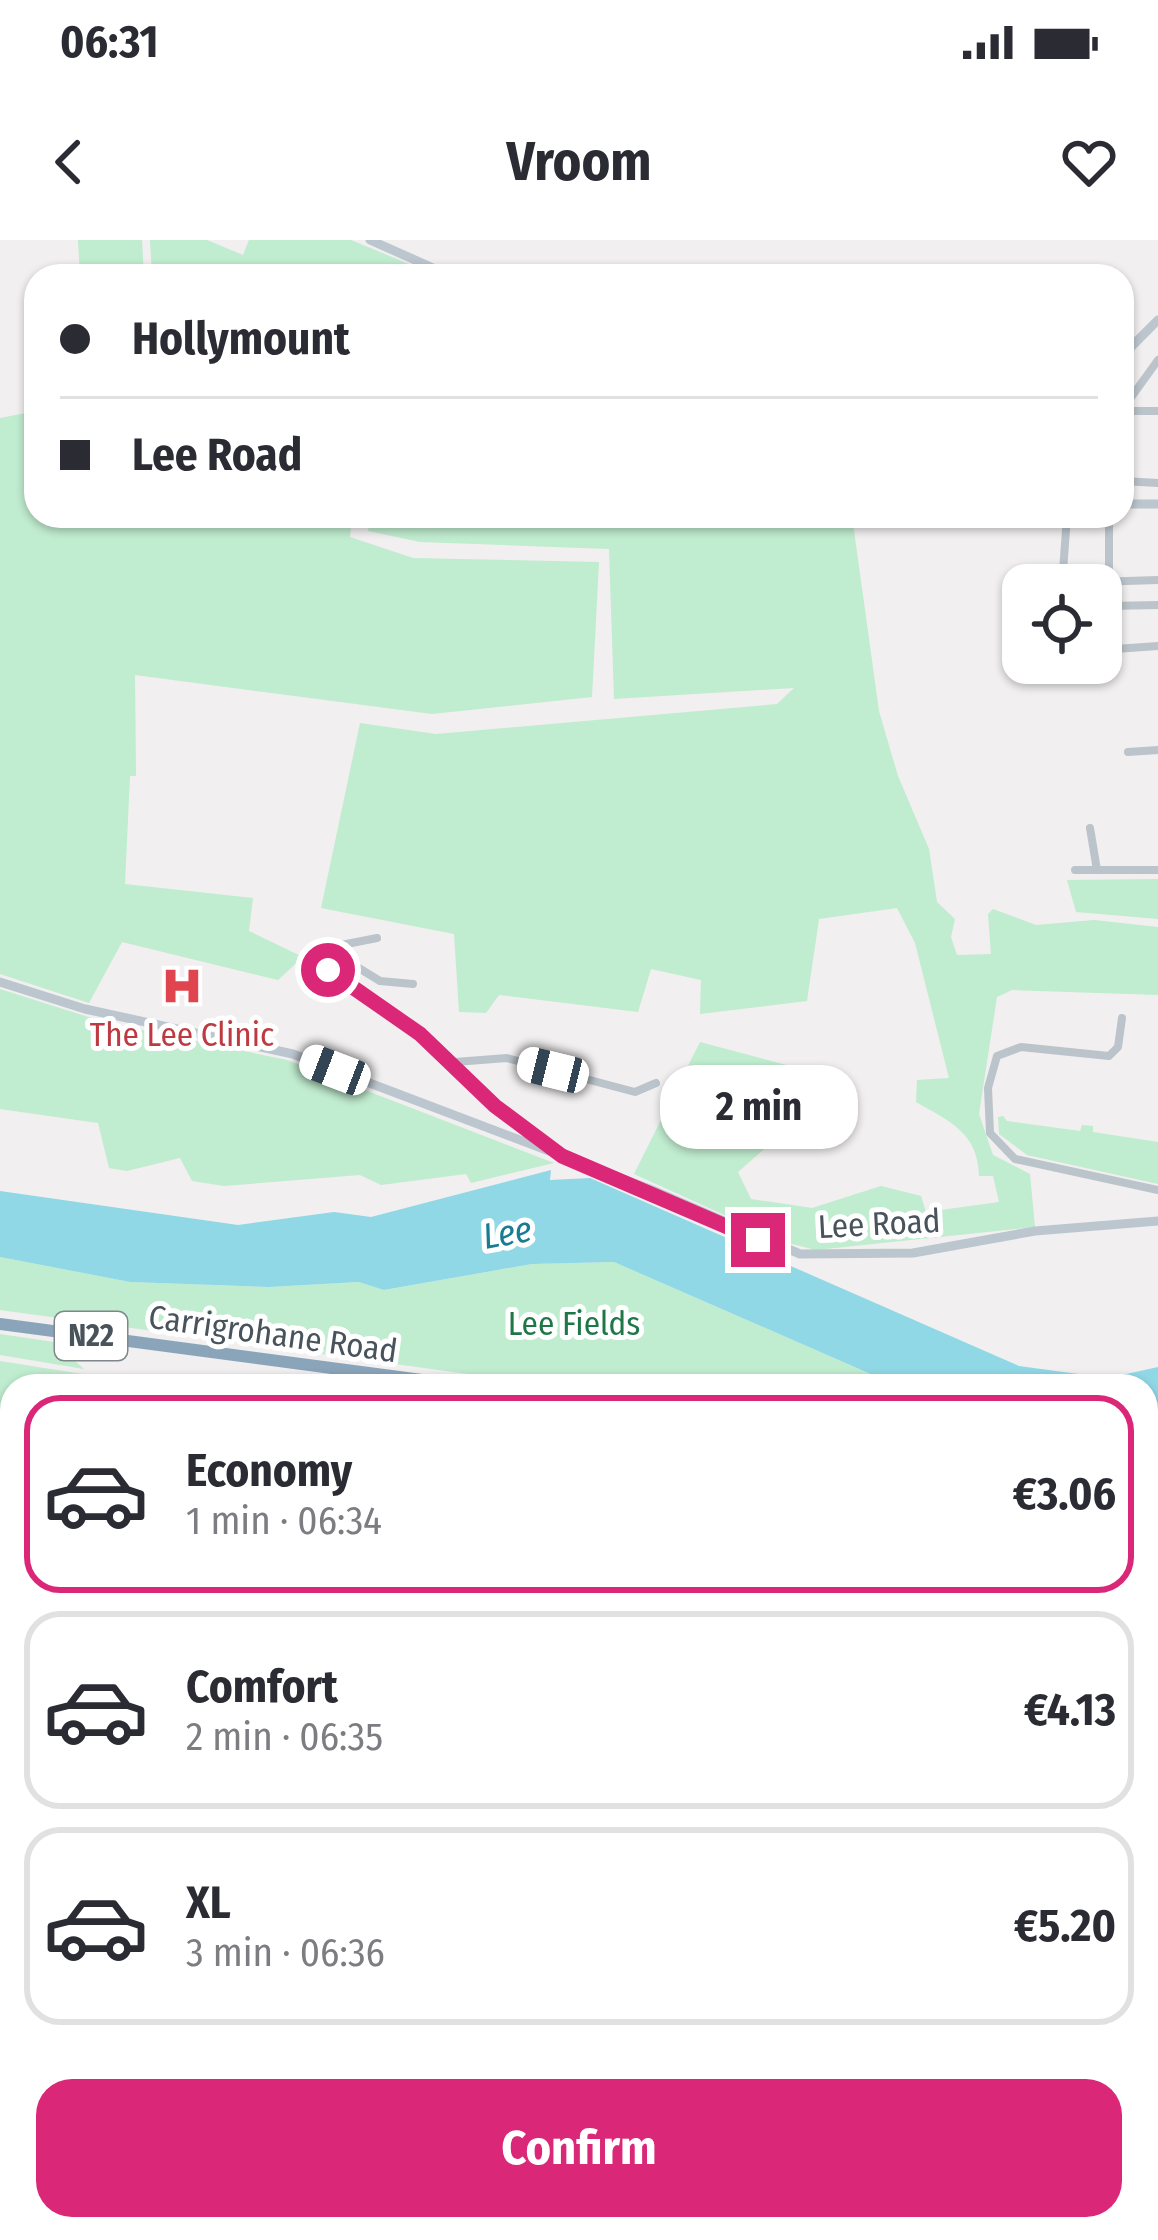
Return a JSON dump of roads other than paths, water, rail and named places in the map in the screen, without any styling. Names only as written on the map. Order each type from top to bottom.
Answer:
[{"type":"highway","name":"Carrigrohane Road","points":[[0,1324],[376,1374]]},
{"type":"street","points":[[370,240],[387,243],[428,264]]},
{"type":"street","points":[[1134,344],[1158,320]]},
{"type":"street","points":[[1134,393],[1158,360]]},
{"type":"street","points":[[1063,564],[1066,528]]},
{"type":"street","points":[[1107,564],[1109,528]]},
{"type":"street","points":[[1122,581],[1158,580]]},
{"type":"street","points":[[1122,606],[1158,605]]},
{"type":"street","points":[[1122,649],[1158,646]]},
{"type":"street","points":[[1128,752],[1158,750]]},
{"type":"street","points":[[1090,828],[1097,870]]},
{"type":"street","points":[[1076,870],[1158,869]]},
{"type":"street","points":[[326,948],[376,938]]},
{"type":"street","points":[[326,948],[380,981],[412,984]]},
{"type":"street","points":[[326,948],[322,959],[338,980],[454,1062],[495,1106],[562,1156]]},
{"type":"street","name":"Lee Road","points":[[0,982],[85,1010],[293,1054],[562,1156],[800,1254],[914,1253],[1035,1231],[1158,1221]]},
{"type":"street","points":[[1122,1018],[1118,1047],[1109,1056],[1021,1047],[1001,1052],[990,1073],[988,1109],[995,1144],[1015,1159],[1158,1190]]},
{"type":"street","points":[[454,1062],[507,1058],[635,1092],[656,1083]]},
{"type":"water","name":"Lee","points":[[551,1170],[550,1180],[590,1178],[1019,1366],[1078,1374],[871,1374],[614,1262],[532,1264],[384,1290],[359,1282],[269,1287],[130,1282],[0,1257],[0,1191],[238,1225],[334,1212],[371,1217]]},
{"type":"water","points":[[1158,1367],[1158,1374],[1126,1374]]},
{"type":"place","name":"The Lee Clinic","points":[[182,986]]},
{"type":"park label","name":"Lee Fields","points":[[574,1323]]}]
